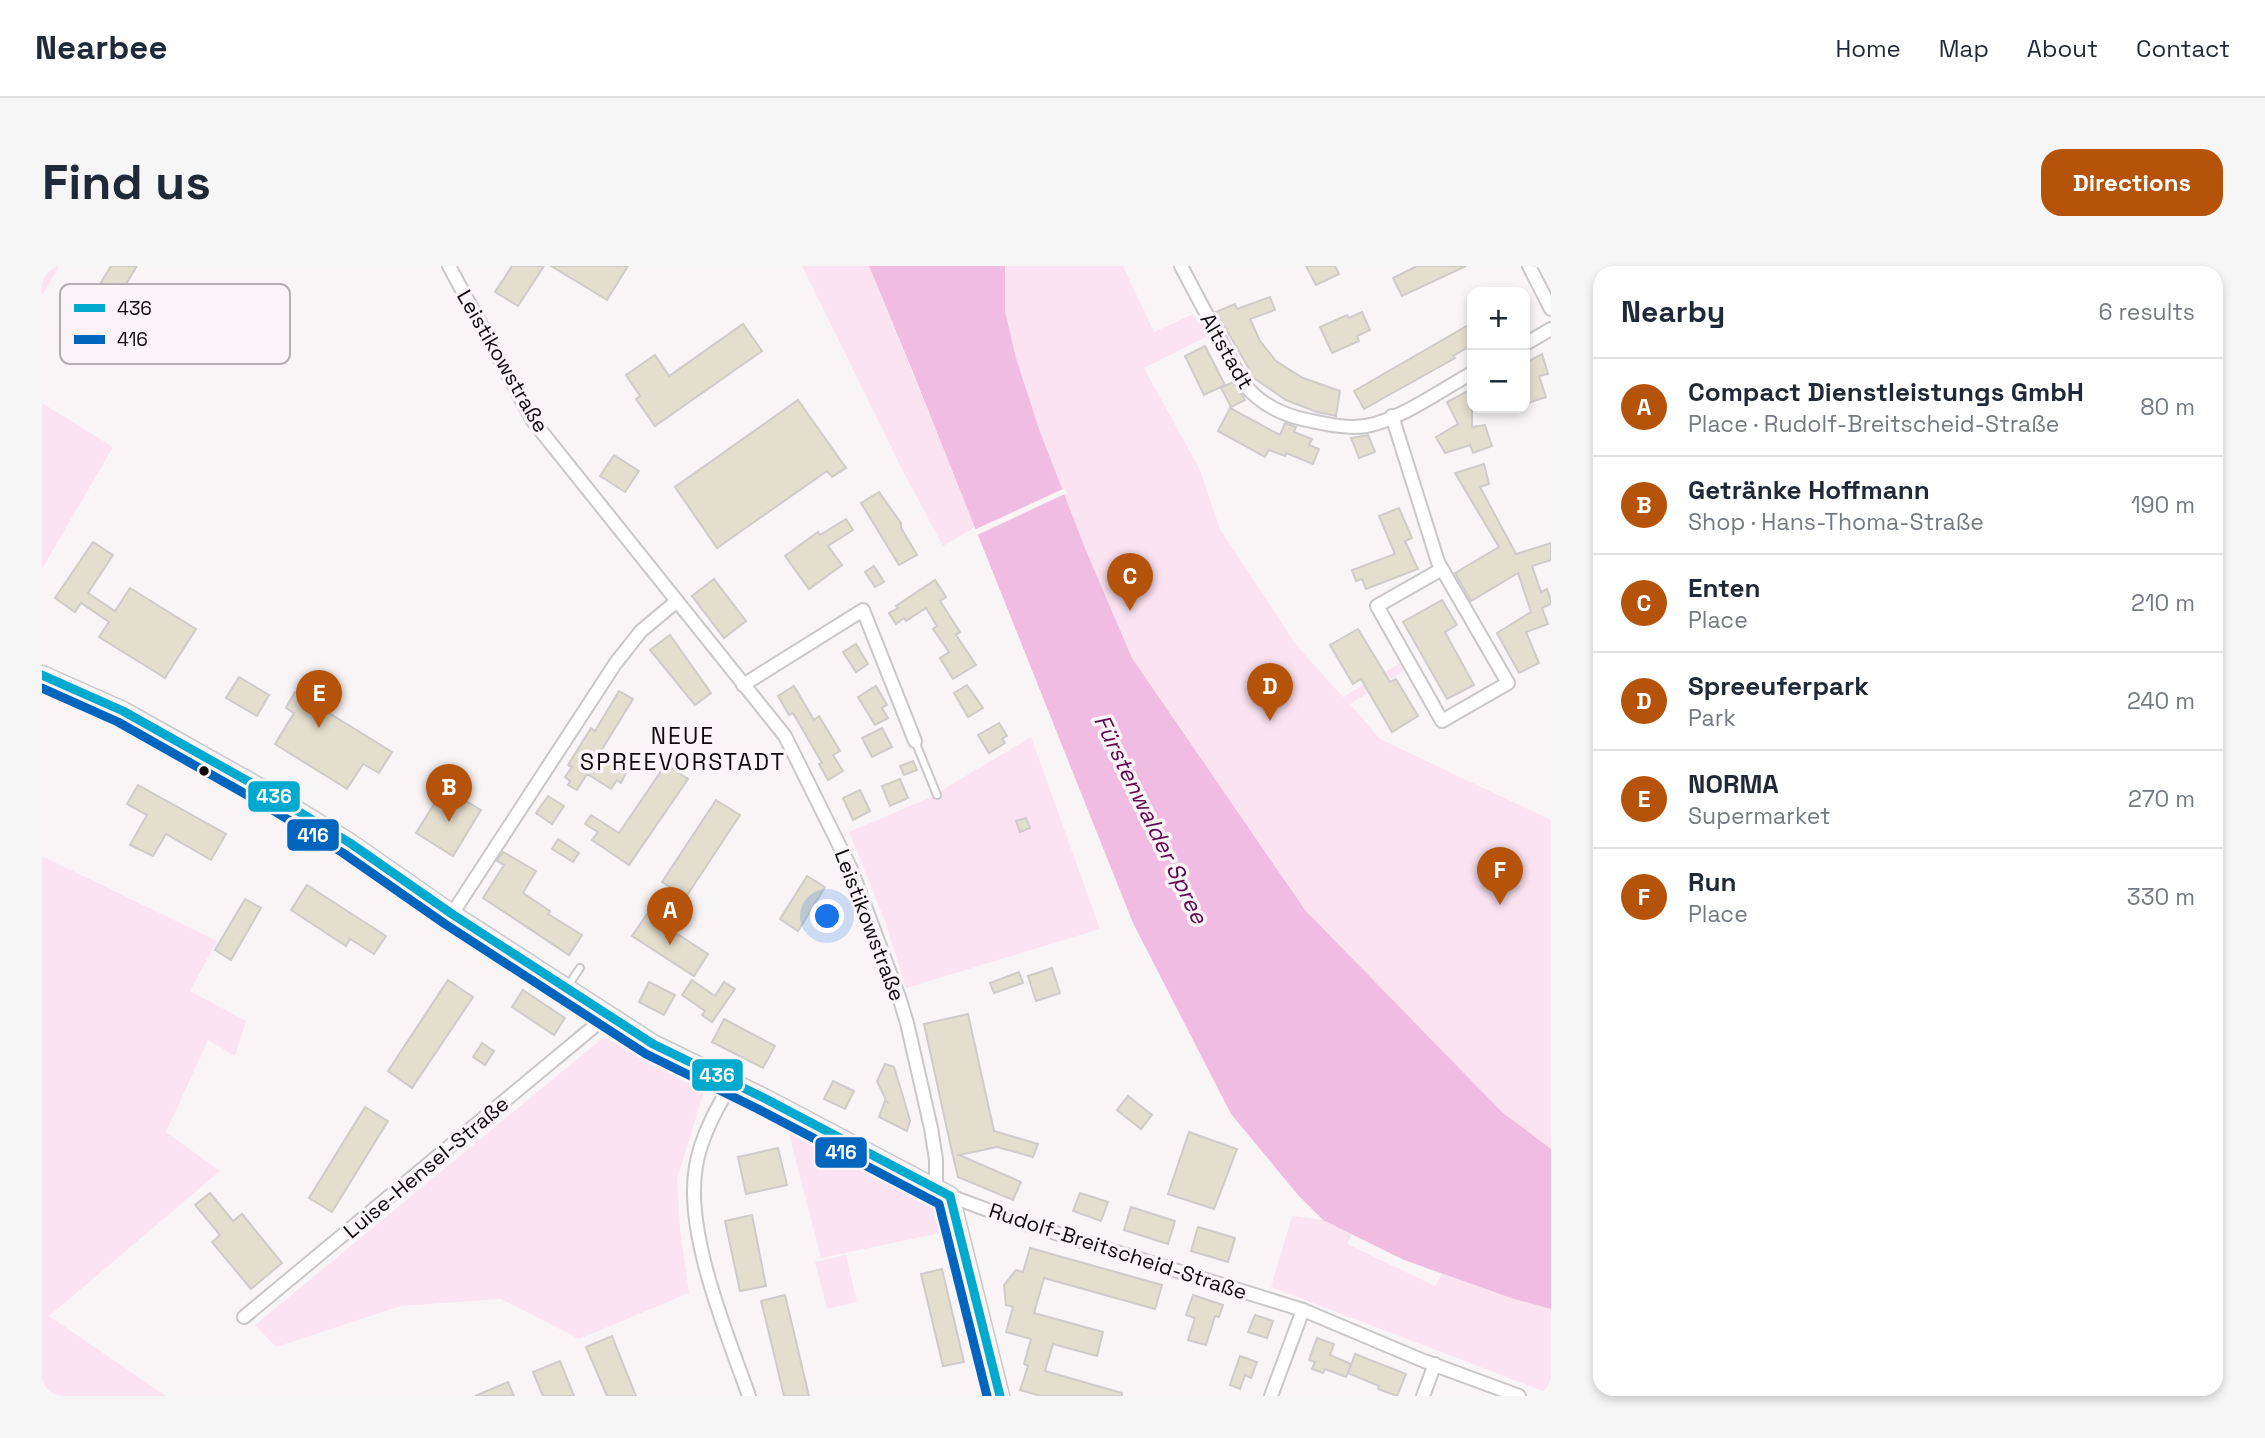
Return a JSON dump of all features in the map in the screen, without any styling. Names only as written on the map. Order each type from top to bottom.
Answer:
[{"type":"main road","name":"Rudolf-Breitscheid-Straße","points":[[42,676],[123,711],[231,771],[350,843],[452,914],[653,1044],[943,1192]]},
{"type":"main road","points":[[943,1192],[1000,1396]]},
{"type":"street","name":"Leistikowstraße","points":[[449,266],[533,421],[785,736],[851,869],[878,935],[907,1023],[943,1192]]},
{"type":"street","name":"Altstadt","points":[[1181,266],[1243,383],[1255,398],[1277,411],[1299,419],[1350,427],[1374,424],[1392,416]]},
{"type":"street","points":[[1529,266],[1551,309]]},
{"type":"street","points":[[1530,341],[1551,329]]},
{"type":"street","points":[[1442,569],[1377,606],[1442,721],[1508,683],[1438,562],[1392,416],[1467,376]]},
{"type":"street","points":[[452,914],[615,664],[641,631],[677,601]]},
{"type":"street","points":[[743,685],[863,610],[915,741]]},
{"type":"street","name":"Luise-Hensel-Straße","points":[[244,1317],[597,1024],[605,1014]]},
{"type":"street","points":[[732,1082],[701,1145],[696,1167],[694,1212],[717,1306],[749,1396]]},
{"type":"street","name":"Rudolf-Breitscheid-Straße","points":[[943,1192],[1020,1222],[1303,1310],[1519,1396]]},
{"type":"street","points":[[1271,1396],[1303,1310]]},
{"type":"street","points":[[1423,1396],[1435,1364]]},
{"type":"lane","points":[[915,741],[937,795]]},
{"type":"lane","points":[[566,988],[580,968]]},
{"type":"shaded area","points":[[42,266],[59,266],[42,296]]},
{"type":"shaded area","points":[[802,266],[869,266],[975,527],[943,546],[905,475]]},
{"type":"shaded area","points":[[1005,266],[1123,266],[1154,332],[1193,314],[1210,335],[1144,368],[1200,470],[1220,529],[1296,645],[1343,697],[1400,663],[1404,671],[1350,704],[1380,739],[1551,820],[1551,1149],[1502,1112],[1305,910],[1132,658],[1085,548],[1039,429],[1016,358],[1005,311]]},
{"type":"shaded area","points":[[42,403],[113,447],[42,569]]},
{"type":"shaded area","points":[[1031,737],[1100,929],[906,988],[886,924],[849,832],[929,798]]},
{"type":"shaded area","points":[[42,856],[217,941],[190,991],[246,1021],[235,1056],[208,1040],[166,1132],[220,1171],[49,1316],[166,1396],[42,1396]]},
{"type":"shaded area","points":[[604,1037],[704,1092],[677,1179],[680,1228],[689,1293],[579,1339],[501,1299],[401,1306],[276,1347],[255,1325]]},
{"type":"shaded area","points":[[788,1130],[909,1187],[937,1208],[945,1232],[821,1258]]},
{"type":"shaded area","points":[[1292,1216],[1323,1220],[1352,1234],[1347,1244],[1435,1286],[1442,1274],[1551,1309],[1551,1394],[1271,1287]]},
{"type":"shaded area","points":[[846,1255],[857,1302],[827,1309],[815,1262]]},
{"type":"water","name":"Fürstenwalder Spree","points":[[869,266],[1005,266],[1005,311],[1016,358],[1039,429],[1085,548],[1132,658],[1305,910],[1502,1112],[1551,1149],[1551,1309],[1511,1298],[1404,1260],[1323,1220],[1298,1195],[1231,1114],[1133,923]]},
{"type":"pier","points":[[1065,488],[1067,493],[975,536],[974,530]]},
{"type":"building","points":[[111,266],[137,266],[126,284],[100,284]]},
{"type":"building","points":[[512,266],[544,266],[518,306],[495,292]]},
{"type":"building","points":[[551,266],[628,266],[607,300]]},
{"type":"building","points":[[1306,266],[1335,266],[1339,274],[1316,285]]},
{"type":"building","points":[[1417,266],[1466,266],[1402,296],[1393,278]]},
{"type":"building","points":[[1270,297],[1275,310],[1250,319],[1260,341],[1276,361],[1303,378],[1340,391],[1336,416],[1286,400],[1248,374],[1251,372],[1216,312],[1235,304],[1237,309]]},
{"type":"building","points":[[1362,312],[1370,330],[1357,336],[1359,341],[1332,353],[1320,327],[1347,315],[1349,318]]},
{"type":"building","points":[[743,324],[762,351],[655,426],[636,399],[640,396],[626,375],[655,355],[669,376]]},
{"type":"building","points":[[1467,326],[1467,348],[1453,356],[1455,358],[1364,409],[1354,391]]},
{"type":"building","points":[[1205,346],[1225,385],[1204,395],[1185,356]]},
{"type":"building","points":[[1542,354],[1548,374],[1539,376],[1546,397],[1530,402],[1530,360]]},
{"type":"building","points":[[1233,382],[1245,400],[1231,407],[1221,388]]},
{"type":"building","points":[[1467,392],[1467,413],[1472,413],[1472,427],[1485,425],[1492,446],[1473,453],[1470,445],[1445,453],[1436,437],[1458,424],[1447,402]]},
{"type":"building","points":[[798,400],[846,468],[832,477],[827,471],[717,548],[675,487]]},
{"type":"building","points":[[1230,408],[1280,435],[1285,423],[1296,427],[1294,432],[1312,439],[1309,445],[1319,449],[1313,464],[1286,453],[1285,456],[1269,450],[1265,457],[1218,431]]},
{"type":"building","points":[[1368,435],[1375,452],[1359,458],[1351,438]]},
{"type":"building","points":[[614,455],[639,471],[625,492],[600,476]]},
{"type":"building","points":[[1484,464],[1489,484],[1480,487],[1516,554],[1551,543],[1551,560],[1532,566],[1541,592],[1547,589],[1551,601],[1551,604],[1542,608],[1548,624],[1526,632],[1539,663],[1519,673],[1497,633],[1531,612],[1518,573],[1471,601],[1455,573],[1499,547],[1455,473]]},
{"type":"building","points":[[879,492],[901,523],[901,528],[917,555],[899,565],[861,503]]},
{"type":"building","points":[[1399,508],[1412,538],[1405,541],[1418,569],[1366,589],[1362,579],[1356,581],[1352,570],[1395,554],[1379,516]]},
{"type":"building","points":[[846,519],[853,530],[828,546],[842,565],[809,589],[785,556],[818,532],[820,535]]},
{"type":"building","points":[[93,542],[113,555],[88,593],[115,611],[130,588],[196,629],[165,678],[99,637],[109,622],[81,603],[75,612],[55,598]]},
{"type":"building","points":[[874,566],[884,582],[875,587],[865,572]]},
{"type":"building","points":[[714,579],[746,621],[724,638],[692,596]]},
{"type":"building","points":[[935,580],[946,597],[940,601],[960,632],[956,635],[976,665],[953,679],[940,658],[949,652],[933,629],[937,626],[926,608],[896,624],[889,613]]},
{"type":"building","points":[[1442,600],[1457,625],[1445,632],[1474,685],[1447,699],[1403,622]]},
{"type":"building","points":[[1358,629],[1390,682],[1396,679],[1418,716],[1392,732],[1361,679],[1353,684],[1330,645]]},
{"type":"building","points":[[670,635],[711,693],[695,705],[650,650]]},
{"type":"building","points":[[856,644],[868,664],[856,672],[843,652]]},
{"type":"building","points":[[239,677],[269,695],[257,716],[226,698]]},
{"type":"building","points":[[967,685],[983,708],[968,717],[954,693]]},
{"type":"building","points":[[794,686],[814,720],[819,716],[840,751],[833,755],[843,771],[828,780],[819,764],[822,763],[793,713],[789,715],[778,696]]},
{"type":"building","points":[[876,686],[887,705],[882,708],[888,718],[875,725],[858,697]]},
{"type":"building","points":[[619,691],[633,699],[598,756],[626,773],[621,783],[617,780],[611,789],[587,774],[577,790],[568,785],[570,781],[565,777],[572,767],[568,765],[591,728],[595,731]]},
{"type":"building","points":[[295,692],[392,752],[379,773],[363,764],[347,789],[275,744],[294,713],[286,708]]},
{"type":"building","points":[[999,723],[1007,736],[1002,739],[1005,743],[989,753],[978,735]]},
{"type":"building","points":[[882,728],[892,747],[872,757],[862,738]]},
{"type":"building","points":[[913,761],[917,770],[904,775],[900,766]]},
{"type":"building","points":[[666,764],[688,779],[629,865],[592,840],[598,832],[585,824],[591,815],[619,833]]},
{"type":"building","points":[[900,779],[908,798],[890,806],[882,786]]},
{"type":"building","points":[[138,785],[226,834],[211,860],[166,834],[153,856],[130,845],[147,815],[127,804]]},
{"type":"building","points":[[444,788],[481,810],[453,856],[416,833]]},
{"type":"building","points":[[860,790],[870,811],[853,820],[843,798]]},
{"type":"building","points":[[548,796],[564,806],[552,824],[536,813]]},
{"type":"building","points":[[716,800],[740,815],[686,897],[662,882]]},
{"type":"building","points":[[1026,818],[1030,828],[1020,832],[1016,821]]},
{"type":"building","points":[[558,839],[579,853],[573,862],[552,849]]},
{"type":"building","points":[[503,852],[536,871],[523,893],[550,911],[548,914],[582,935],[569,955],[483,898],[504,865],[497,861]]},
{"type":"building","points":[[807,876],[825,887],[798,931],[780,919]]},
{"type":"building","points":[[307,885],[386,936],[374,954],[350,939],[346,946],[291,910]]},
{"type":"building","points":[[245,899],[261,908],[231,960],[215,950]]},
{"type":"building","points":[[647,914],[708,954],[694,976],[632,936]]},
{"type":"building","points":[[1052,968],[1060,993],[1036,1001],[1028,976]]},
{"type":"building","points":[[1019,972],[1023,983],[994,993],[990,983]]},
{"type":"building","points":[[448,980],[473,997],[412,1088],[388,1071]]},
{"type":"building","points":[[692,980],[715,996],[724,982],[735,989],[712,1022],[702,1015],[705,1011],[682,995]]},
{"type":"building","points":[[649,982],[675,995],[664,1015],[639,1002]]},
{"type":"building","points":[[523,990],[565,1018],[554,1035],[512,1007]]},
{"type":"building","points":[[968,1014],[994,1131],[1038,1144],[1033,1157],[997,1147],[959,1155],[1021,1182],[1013,1200],[958,1177],[924,1024]]},
{"type":"building","points":[[724,1019],[775,1046],[763,1068],[712,1042]]},
{"type":"building","points":[[482,1043],[494,1051],[485,1065],[473,1057]]},
{"type":"building","points":[[885,1064],[894,1067],[910,1121],[907,1131],[879,1117],[885,1101],[887,1102],[877,1081]]},
{"type":"building","points":[[833,1081],[854,1091],[845,1109],[824,1099]]},
{"type":"building","points":[[1128,1096],[1152,1115],[1141,1129],[1117,1110]]},
{"type":"building","points":[[365,1107],[388,1121],[332,1212],[309,1198]]},
{"type":"building","points":[[1189,1132],[1237,1149],[1214,1209],[1168,1194]]},
{"type":"building","points":[[778,1148],[787,1185],[746,1194],[738,1157]]},
{"type":"building","points":[[210,1193],[233,1221],[242,1214],[282,1263],[251,1289],[212,1242],[220,1235],[195,1205]]},
{"type":"building","points":[[1080,1193],[1108,1202],[1101,1221],[1073,1211]]},
{"type":"building","points":[[1131,1207],[1175,1221],[1168,1244],[1124,1230]]},
{"type":"building","points":[[752,1215],[766,1286],[740,1291],[725,1221]]},
{"type":"building","points":[[1198,1227],[1235,1238],[1228,1262],[1191,1251]]},
{"type":"building","points":[[1030,1248],[1162,1285],[1155,1309],[1044,1278],[1034,1313],[1103,1332],[1097,1356],[1053,1344],[1045,1371],[1122,1393],[1122,1396],[1041,1396],[1020,1390],[1028,1366],[1024,1364],[1031,1339],[1006,1332],[1013,1307],[1006,1305],[1004,1285],[1016,1270],[1023,1272]]},
{"type":"building","points":[[942,1269],[964,1362],[943,1366],[921,1274]]},
{"type":"building","points":[[785,1295],[809,1396],[784,1396],[761,1301]]},
{"type":"building","points":[[1193,1295],[1223,1305],[1219,1317],[1215,1316],[1206,1345],[1188,1340],[1195,1318],[1186,1315]]},
{"type":"building","points":[[1255,1315],[1273,1321],[1267,1338],[1248,1332]]},
{"type":"building","points":[[612,1336],[636,1396],[607,1396],[586,1347]]},
{"type":"building","points":[[1317,1338],[1334,1344],[1330,1355],[1351,1364],[1346,1377],[1325,1369],[1323,1373],[1312,1369],[1315,1362],[1309,1360]]},
{"type":"building","points":[[1355,1354],[1406,1374],[1397,1396],[1348,1373]]},
{"type":"building","points":[[1240,1356],[1257,1362],[1251,1378],[1245,1375],[1240,1389],[1230,1385]]},
{"type":"building","points":[[560,1361],[574,1396],[543,1396],[533,1372]]},
{"type":"building","points":[[508,1382],[514,1396],[475,1396]]},
{"type":"transit line","name":"436","points":[[42,675],[123,711],[262,789],[350,843],[452,914],[653,1044],[764,1098],[950,1196]]},
{"type":"transit line","name":"416","points":[[42,688],[118,722],[256,800],[343,853],[445,924],[646,1054],[939,1204],[987,1396]]},
{"type":"transit line","name":"436","points":[[950,1196],[1000,1396]]},
{"type":"place","name":"Enten","points":[[1130,611]]},
{"type":"place","name":"Spreeuferpark","points":[[1270,721]]},
{"type":"place","name":"NORMA","points":[[319,728]]},
{"type":"place","name":"Getränke Hoffmann","points":[[449,822]]},
{"type":"place","name":"Run","points":[[1500,905]]},
{"type":"place","name":"Compact Dienstleistungs GmbH","points":[[670,945]]},
{"type":"district","name":"NEUE SPREEVORSTADT","points":[[683,749]]}]
